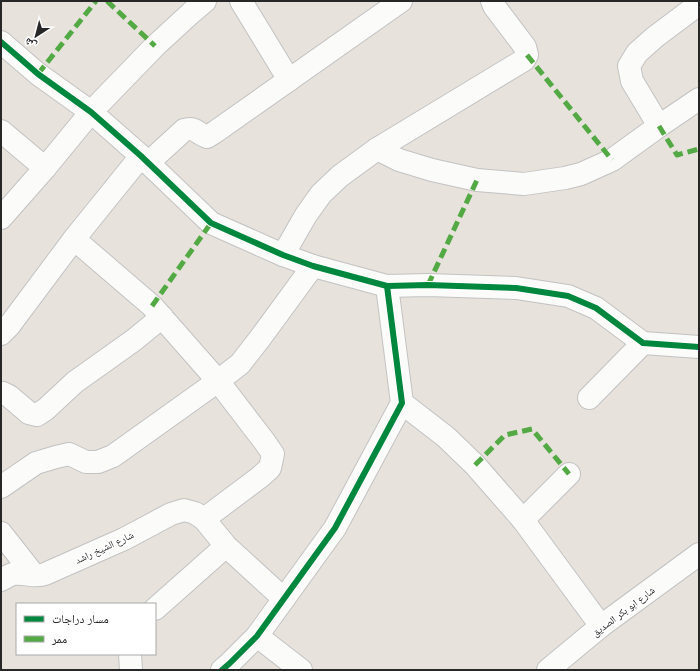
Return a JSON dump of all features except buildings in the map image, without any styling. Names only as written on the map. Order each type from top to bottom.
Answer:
[{"type":"street","points":[[241,1],[288,80]]},
{"type":"street","points":[[1,334],[9,326],[74,239],[145,160],[184,130],[189,128],[196,129],[202,135],[207,137],[401,1]]},
{"type":"street","points":[[283,255],[306,215],[322,194],[340,176],[377,149],[524,60],[527,55],[525,47],[494,6],[492,1]]},
{"type":"street","points":[[1,218],[91,112],[155,46],[192,4]]},
{"type":"street","points":[[659,126],[632,81],[629,66],[637,53],[699,4]]},
{"type":"street","points":[[1,42],[38,74],[91,112],[145,160],[211,223],[283,255],[313,266],[387,286],[428,285],[516,288],[568,296],[596,308],[643,343],[699,347]]},
{"type":"street","points":[[377,149],[399,160],[432,170],[477,180],[524,184],[565,178],[581,174],[612,160],[699,99]]},
{"type":"street","points":[[1,131],[45,168]]},
{"type":"street","points":[[74,239],[152,306],[218,381],[273,454],[270,468],[204,519],[226,546],[284,599]]},
{"type":"street","points":[[1,487],[36,463],[56,457],[69,454],[86,462],[98,462],[113,456],[240,364],[313,266]]},
{"type":"street","points":[[222,670],[257,636],[335,528],[402,403],[387,286]]},
{"type":"street","points":[[1,394],[3,393],[9,396],[29,413],[37,415],[46,409],[75,382],[162,318]]},
{"type":"street","points":[[589,398],[643,343]]},
{"type":"street","points":[[402,403],[446,437],[469,459],[523,520],[601,626]]},
{"type":"street","points":[[523,520],[569,474]]},
{"type":"street","name":"شارع الشيخ راشد","points":[[1,580],[12,574],[39,576],[45,574],[124,539],[170,514],[184,510],[195,513],[204,519]]},
{"type":"street","points":[[1,533],[34,575]]},
{"type":"street","points":[[156,608],[226,546]]},
{"type":"street","name":"شارع ابو بكر الصديق","points":[[548,670],[601,626],[699,554]]},
{"type":"street","points":[[257,636],[301,670]]},
{"type":"street","points":[[130,655],[131,670]]},
{"type":"marked path","points":[[38,74],[96,1]]},
{"type":"marked path","points":[[107,1],[155,46]]},
{"type":"marked path","points":[[527,55],[612,160]]},
{"type":"marked path","points":[[659,126],[677,155],[699,149]]},
{"type":"marked path","points":[[428,285],[477,180]]},
{"type":"marked path","points":[[152,306],[211,223]]},
{"type":"marked path","points":[[475,465],[505,435],[532,429],[569,474]]},
{"type":"cycle path","points":[[1,42],[38,74],[91,112],[141,156],[211,223],[283,255],[313,266],[387,286],[428,285],[516,288],[568,296],[596,308],[643,343],[699,347]]},
{"type":"cycle path","points":[[222,670],[257,636],[335,528],[402,403],[387,286]]}]
